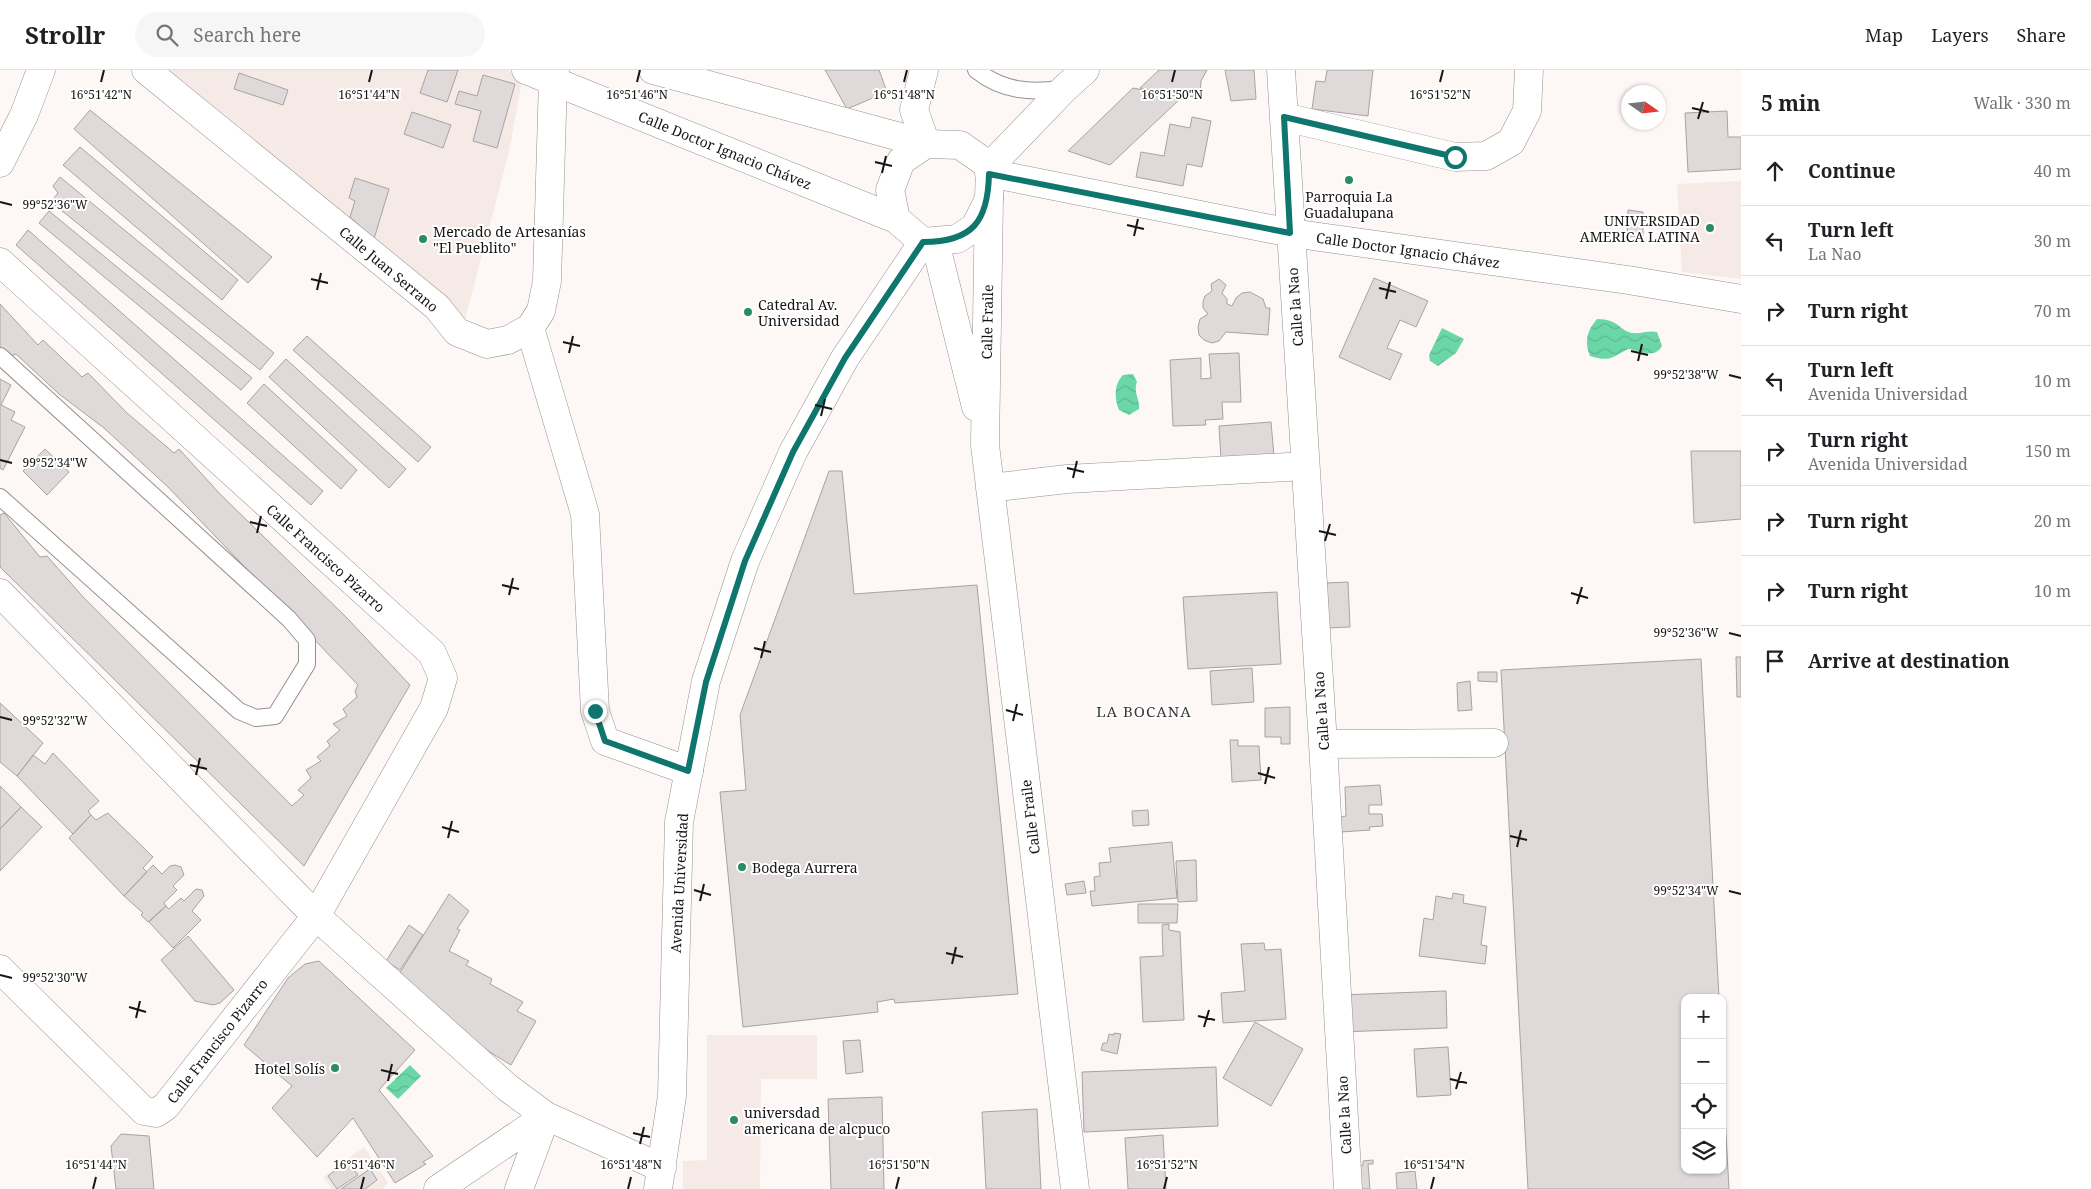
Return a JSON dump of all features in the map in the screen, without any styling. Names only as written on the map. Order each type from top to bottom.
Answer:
[{"type":"street","points":[[0,163],[24,115],[41,70]]},
{"type":"street","name":"Calle Juan Serrano","points":[[146,70],[437,307],[457,332],[487,344],[508,340],[530,328]]},
{"type":"street","name":"Calle Doctor Ignacio Chávez","points":[[526,70],[554,75],[896,220]]},
{"type":"street","points":[[653,70],[926,144],[960,146],[989,180]]},
{"type":"street","points":[[924,70],[914,110],[926,144]]},
{"type":"street","points":[[926,144],[901,161],[890,190],[896,220],[929,242],[957,239],[975,227],[989,180],[1065,88],[1085,70]]},
{"type":"street","name":"Calle la Nao","points":[[1281,70],[1323,744],[1348,1189]]},
{"type":"street","points":[[1284,117],[1455,157],[1486,156],[1511,142],[1527,111],[1529,70]]},
{"type":"street","points":[[554,75],[547,281],[541,311],[530,328],[584,514],[595,711],[605,741],[688,771]]},
{"type":"street","name":"Calle Doctor Ignacio Chávez","points":[[989,180],[1290,233],[1628,280],[1741,299]]},
{"type":"street","name":"Calle Fraile","points":[[989,180],[985,444],[1075,1189]]},
{"type":"street","name":"Calle Fraile","points":[[929,242],[985,444]]},
{"type":"street","name":"Avenida Universidad","points":[[660,1178],[672,1096],[679,822],[709,672],[745,561],[789,461],[845,358],[929,242]]},
{"type":"street","name":"Calle Francisco Pizarro","points":[[0,262],[432,653],[442,678],[434,708],[316,916],[166,1106],[156,1113],[144,1111],[0,969]]},
{"type":"street","points":[[990,488],[1067,479],[1305,466]]},
{"type":"street","points":[[0,593],[316,916],[508,1088],[546,1116],[660,1178]]},
{"type":"street","points":[[1323,744],[1494,743]]},
{"type":"street","points":[[438,1189],[546,1116]]},
{"type":"street","points":[[519,1189],[546,1116]]},
{"type":"lane","points":[[976,70],[1020,90],[1040,92],[1065,88]]},
{"type":"lane","points":[[0,356],[288,619],[307,640],[307,664],[275,716],[256,718],[239,711],[0,498]]},
{"type":"shaded area","name":"Mercado de Artesanías \"El Pueblito\"","points":[[160,70],[507,70],[523,75],[509,152],[463,327]]},
{"type":"shaded area","name":"UNIVERSIDAD AMERICA LATINA","points":[[1741,181],[1741,279],[1682,272],[1677,184]]},
{"type":"shaded area","name":"universdad americana de alcpuco","points":[[707,1035],[817,1035],[817,1079],[761,1079],[760,1189],[683,1189],[683,1161],[707,1160]]},
{"type":"shaded area","points":[[364,1147],[388,1182],[383,1189],[332,1189],[323,1177]]},
{"type":"water","points":[[1597,319],[1615,323],[1629,332],[1657,332],[1662,346],[1655,353],[1628,349],[1606,359],[1590,356],[1587,341],[1591,328]]},
{"type":"water","points":[[1442,328],[1464,339],[1456,353],[1438,366],[1430,361],[1429,355]]},
{"type":"water","points":[[1133,374],[1137,382],[1136,389],[1139,409],[1129,415],[1119,410],[1116,401],[1116,391],[1123,375]]},
{"type":"water","points":[[410,1065],[421,1076],[398,1099],[386,1088]]},
{"type":"building","points":[[428,70],[458,70],[447,102],[420,93]]},
{"type":"building","points":[[825,70],[879,70],[887,92],[847,109]]},
{"type":"building","points":[[1159,70],[1207,70],[1201,81],[1200,98],[1140,88]]},
{"type":"building","points":[[1225,70],[1254,70],[1256,99],[1231,101]]},
{"type":"building","points":[[1327,70],[1373,70],[1368,116],[1312,109],[1316,81],[1325,82]]},
{"type":"building","points":[[239,73],[288,90],[283,105],[234,89]]},
{"type":"building","points":[[483,75],[515,84],[497,148],[473,141],[481,111],[455,104],[459,91],[477,96]]},
{"type":"building","points":[[1133,88],[1182,97],[1110,165],[1068,151]]},
{"type":"building","points":[[90,110],[272,257],[248,283],[74,129]]},
{"type":"building","points":[[1727,111],[1728,137],[1741,137],[1741,169],[1688,172],[1685,113]]},
{"type":"building","points":[[412,112],[451,125],[443,148],[404,134]]},
{"type":"building","points":[[1192,117],[1211,121],[1202,167],[1187,164],[1183,186],[1136,177],[1141,152],[1164,156],[1170,124],[1190,128]]},
{"type":"building","points":[[80,147],[238,280],[222,300],[63,165]]},
{"type":"building","points":[[60,177],[274,353],[260,370],[51,202],[58,193],[53,186]]},
{"type":"building","points":[[355,178],[389,189],[374,239],[350,217],[355,201],[349,198]]},
{"type":"building","points":[[1628,210],[1643,212],[1643,236],[1627,237]]},
{"type":"building","points":[[49,211],[252,378],[241,390],[39,223]]},
{"type":"building","points":[[28,230],[323,491],[311,505],[16,245]]},
{"type":"building","points":[[1374,278],[1428,301],[1416,327],[1400,320],[1387,348],[1402,354],[1390,380],[1339,357]]},
{"type":"building","points":[[1219,279],[1226,285],[1222,293],[1227,299],[1227,304],[1232,306],[1236,298],[1242,293],[1250,292],[1263,299],[1266,308],[1270,308],[1268,335],[1226,332],[1219,341],[1212,343],[1204,340],[1199,335],[1200,319],[1208,314],[1203,308],[1205,296],[1212,291],[1211,284]]},
{"type":"building","points":[[0,304],[38,345],[43,340],[82,377],[88,373],[127,413],[174,453],[179,449],[220,494],[347,618],[410,685],[304,866],[0,567],[0,515],[4,513],[40,557],[47,556],[84,598],[292,806],[304,795],[298,790],[311,778],[306,770],[321,761],[317,757],[330,746],[327,741],[340,730],[333,724],[347,716],[343,709],[357,697],[355,691],[358,685],[168,487],[104,428],[59,394],[16,354],[8,357],[0,348]]},
{"type":"building","points":[[307,336],[431,447],[418,462],[293,350]]},
{"type":"building","points":[[1239,353],[1241,402],[1222,402],[1223,419],[1205,420],[1206,425],[1173,426],[1170,360],[1201,358],[1201,379],[1211,378],[1209,354]]},
{"type":"building","points":[[286,359],[406,469],[389,488],[269,377]]},
{"type":"building","points":[[0,379],[11,385],[1,405],[15,412],[11,420],[25,427],[3,470],[0,468]]},
{"type":"building","points":[[264,384],[357,470],[341,489],[247,403]]},
{"type":"building","points":[[1271,422],[1274,456],[1221,460],[1219,426]]},
{"type":"building","points":[[45,449],[69,472],[47,495],[23,471]]},
{"type":"building","points":[[1691,451],[1741,451],[1741,519],[1694,523]]},
{"type":"building","points":[[829,471],[842,471],[854,594],[977,585],[1018,994],[895,1003],[894,999],[877,1002],[878,1012],[743,1027],[720,792],[746,790],[740,715]]},
{"type":"building","points":[[1348,582],[1350,627],[1328,628],[1325,583]]},
{"type":"building","points":[[1277,592],[1281,664],[1188,669],[1183,597]]},
{"type":"building","points":[[1736,657],[1741,657],[1741,697],[1737,697]]},
{"type":"building","points":[[1701,659],[1719,994],[1681,994],[1681,1174],[1726,1174],[1726,1135],[1729,1189],[1528,1189],[1501,670]]},
{"type":"building","points":[[1252,668],[1254,702],[1212,705],[1210,671]]},
{"type":"building","points":[[1478,672],[1497,672],[1497,682],[1478,681]]},
{"type":"building","points":[[1470,681],[1472,710],[1458,711],[1457,683]]},
{"type":"building","points":[[0,703],[43,743],[17,776],[0,762]]},
{"type":"building","points":[[1290,707],[1290,744],[1281,744],[1281,737],[1265,737],[1265,708]]},
{"type":"building","points":[[1230,740],[1238,740],[1238,746],[1259,746],[1261,780],[1232,782]]},
{"type":"building","points":[[53,753],[99,801],[88,811],[91,815],[73,834],[17,776],[33,755],[45,764]]},
{"type":"building","points":[[1380,785],[1382,805],[1369,805],[1369,814],[1382,814],[1383,826],[1369,827],[1370,830],[1341,832],[1341,817],[1346,816],[1345,787]]},
{"type":"building","points":[[0,786],[21,807],[0,829]]},
{"type":"building","points":[[21,807],[42,827],[0,871],[0,829]]},
{"type":"building","points":[[1148,810],[1149,825],[1133,826],[1132,811]]},
{"type":"building","points":[[108,813],[153,857],[143,868],[147,872],[124,896],[69,838],[91,815],[96,820]]},
{"type":"building","points":[[1172,842],[1177,898],[1092,906],[1090,891],[1095,891],[1094,877],[1100,876],[1099,863],[1111,862],[1109,848]]},
{"type":"building","points":[[1196,860],[1197,901],[1178,902],[1176,861]]},
{"type":"building","points":[[153,865],[162,874],[170,866],[175,865],[181,867],[184,875],[173,886],[177,890],[164,903],[166,906],[148,922],[141,915],[143,913],[124,896]]},
{"type":"building","points":[[1084,881],[1086,893],[1067,895],[1065,884]]},
{"type":"building","points":[[196,889],[202,890],[204,896],[192,911],[201,920],[173,948],[149,922],[166,906],[169,909],[181,898],[184,901]]},
{"type":"building","points":[[1453,893],[1464,895],[1463,903],[1486,907],[1481,945],[1487,946],[1485,964],[1419,956],[1424,918],[1433,920],[1436,896],[1452,899]]},
{"type":"building","points":[[449,894],[469,911],[457,929],[460,930],[449,951],[469,961],[466,965],[492,979],[490,984],[523,1002],[517,1011],[536,1021],[511,1065],[459,1033],[396,979]]},
{"type":"building","points":[[1138,904],[1178,904],[1177,923],[1138,923]]},
{"type":"building","points":[[1169,924],[1169,930],[1180,932],[1184,1020],[1143,1022],[1140,957],[1163,956],[1162,925]]},
{"type":"building","points":[[409,925],[423,935],[400,970],[386,961]]},
{"type":"building","points":[[188,936],[234,990],[220,1003],[213,1005],[195,1001],[161,960]]},
{"type":"building","points":[[1264,943],[1265,950],[1281,949],[1286,1019],[1223,1023],[1221,993],[1245,991],[1241,944]]},
{"type":"building","name":"Hotel Solís","points":[[319,961],[415,1050],[379,1090],[433,1156],[423,1162],[426,1164],[395,1183],[353,1118],[317,1157],[272,1108],[292,1086],[244,1045],[288,978],[305,964]]},
{"type":"building","points":[[1446,991],[1447,1028],[1341,1032],[1340,995]]},
{"type":"building","points":[[1255,1022],[1303,1049],[1271,1106],[1223,1078]]},
{"type":"building","points":[[1114,1033],[1121,1034],[1117,1054],[1101,1050],[1103,1043],[1107,1043],[1109,1034],[1114,1035]]},
{"type":"building","points":[[860,1040],[863,1072],[846,1074],[843,1041]]},
{"type":"building","points":[[1448,1047],[1451,1095],[1417,1097],[1414,1049]]},
{"type":"building","points":[[1216,1067],[1218,1126],[1084,1132],[1082,1072]]},
{"type":"building","points":[[882,1097],[884,1189],[831,1189],[828,1099]]},
{"type":"building","points":[[1037,1109],[1041,1189],[986,1189],[982,1112]]},
{"type":"building","points":[[121,1134],[149,1136],[154,1189],[116,1189],[111,1146]]},
{"type":"building","points":[[1163,1135],[1166,1189],[1128,1189],[1125,1138]]},
{"type":"building","points":[[1373,1160],[1373,1164],[1368,1164],[1370,1189],[1356,1189],[1360,1166],[1363,1165],[1363,1161]]},
{"type":"building","points":[[347,1161],[358,1175],[337,1189],[328,1176]]},
{"type":"building","points":[[370,1169],[377,1180],[365,1189],[341,1189]]},
{"type":"building","points":[[1415,1171],[1417,1189],[1397,1189],[1396,1173]]},
{"type":"place","name":"Parroquia La Guadalupana","points":[[1349,180]]},
{"type":"place","name":"UNIVERSIDAD AMERICA LATINA","points":[[1710,228]]},
{"type":"place","name":"Mercado de Artesanías \"El Pueblito\"","points":[[423,239]]},
{"type":"place","name":"Catedral Av. Universidad","points":[[748,312]]},
{"type":"place","name":"Bodega Aurrera","points":[[742,867]]},
{"type":"place","name":"Hotel Solís","points":[[335,1068]]},
{"type":"place","name":"universdad americana de alcpuco","points":[[734,1120]]},
{"type":"district","name":"LA BOCANA","points":[[1144,711]]},
{"type":"route","points":[[595,711],[605,741],[688,771],[706,682],[745,561],[793,452],[845,358],[923,242],[957,239],[975,227],[989,199],[989,174],[1290,233],[1284,117],[1455,157]]}]
